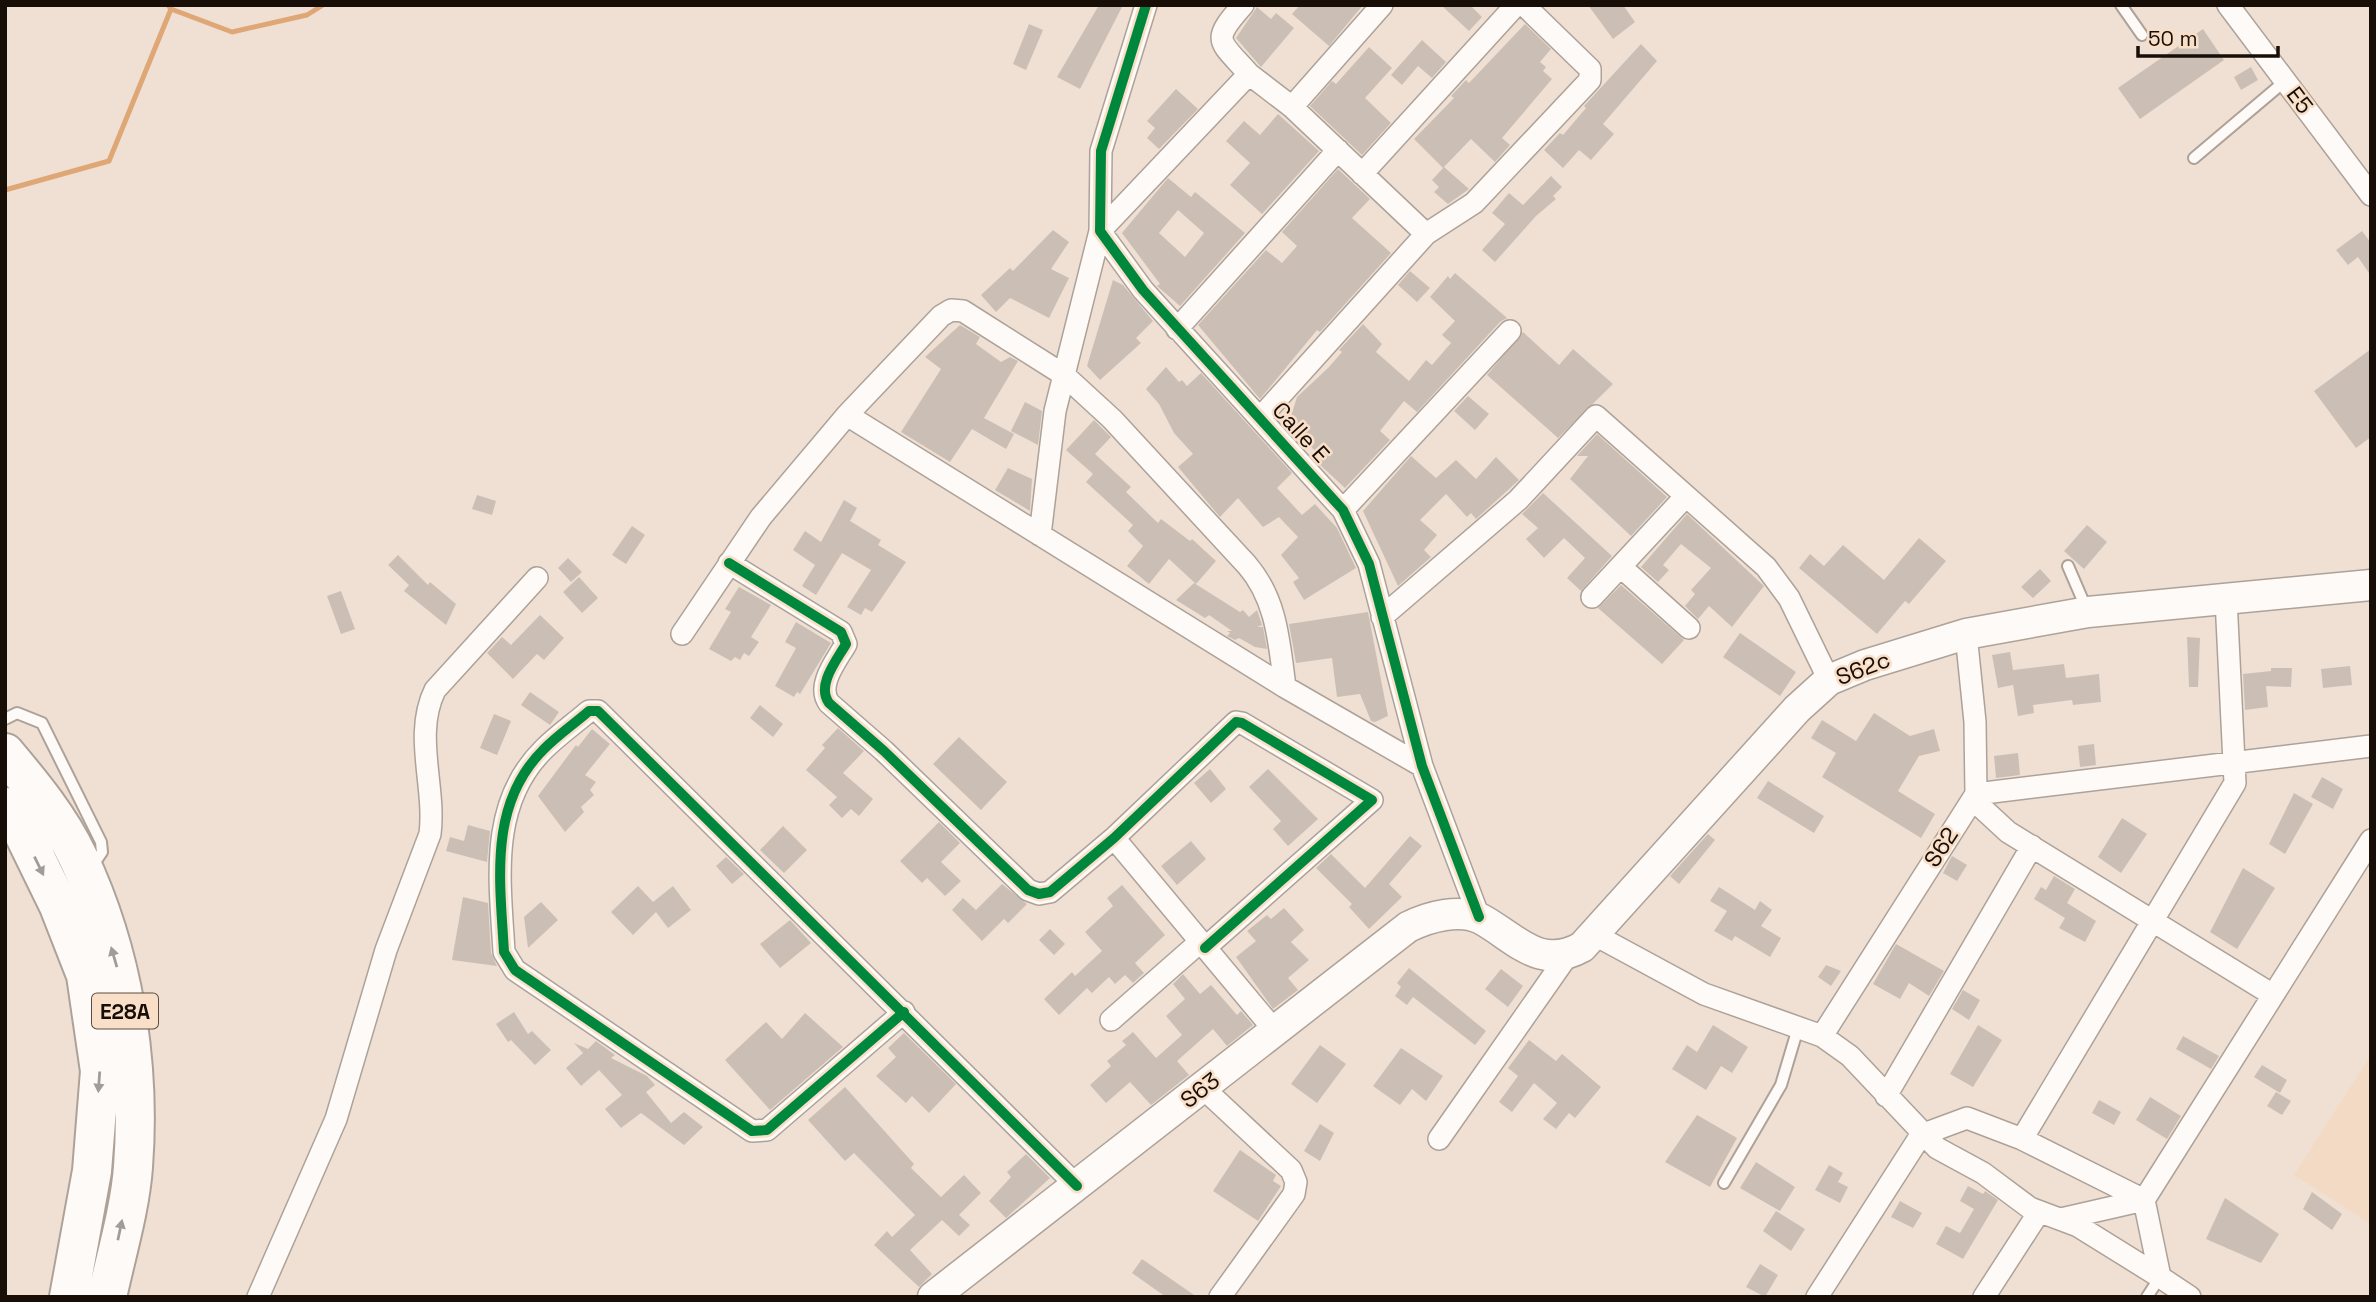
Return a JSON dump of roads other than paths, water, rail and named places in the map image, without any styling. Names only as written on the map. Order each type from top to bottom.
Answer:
[{"type":"highway","name":"E28A","points":[[5,753],[40,794],[78,856],[104,921],[121,981],[135,1083],[133,1169],[107,1297]]},
{"type":"highway","name":"E28A","points":[[5,807],[16,818],[59,906],[86,975],[100,1071],[92,1171],[69,1297]]},
{"type":"main road","name":"S62c","points":[[1567,956],[1595,935],[1797,709],[1829,680],[1865,665],[1966,634],[2088,612],[2371,585]]},
{"type":"main road","name":"S63","points":[[933,1297],[1408,927],[1425,918],[1443,915],[1479,917]]},
{"type":"main road","points":[[1479,917],[1517,946],[1540,953],[1567,956]]},
{"type":"street","points":[[1040,535],[1055,411],[1100,231],[1101,151],[1146,5]]},
{"type":"street","points":[[1243,5],[1223,27],[1221,43],[1249,74],[1292,107],[1426,234]]},
{"type":"street","points":[[1292,107],[1382,5]]},
{"type":"street","points":[[1362,174],[1516,5]]},
{"type":"street","points":[[1260,418],[1426,234],[1474,203],[1590,80],[1590,69],[1524,5]]},
{"type":"street","name":"E5","points":[[2228,5],[2371,195]]},
{"type":"street","points":[[1100,231],[1249,74]]},
{"type":"street","points":[[1177,329],[1338,150]]},
{"type":"street","name":"Calle E","points":[[1100,231],[1143,290],[1343,510],[1369,564],[1422,766],[1479,917]]},
{"type":"street","points":[[682,634],[761,517],[848,415],[941,316],[951,310],[963,311],[1063,375],[1112,419],[1261,581],[1277,622],[1285,687]]},
{"type":"street","points":[[1343,510],[1510,331]]},
{"type":"street","points":[[848,415],[1285,687],[1422,766]]},
{"type":"street","points":[[1382,617],[1518,500],[1596,416],[1779,582],[1807,631],[1829,680]]},
{"type":"street","points":[[1592,597],[1686,496]]},
{"type":"street","points":[[729,563],[841,632],[846,644],[829,674],[824,692],[829,703],[884,751],[1028,890],[1039,894],[1050,892],[1114,838],[1236,723],[1242,723],[1372,800],[1111,1020]]},
{"type":"street","points":[[1621,566],[1689,628]]},
{"type":"street","points":[[258,1297],[336,1119],[386,950],[430,834],[433,814],[425,747],[429,703],[435,690],[537,578]]},
{"type":"street","points":[[2022,1139],[2235,782],[2226,599]]},
{"type":"street","points":[[1966,634],[1975,722],[1976,794],[1992,820],[2273,995]]},
{"type":"street","points":[[904,1012],[767,1130],[752,1131],[515,970],[508,961],[504,952],[501,899],[501,832],[508,804],[523,776],[543,750],[589,711],[598,711],[904,1012],[1077,1186]]},
{"type":"street","points":[[1976,794],[2371,747]]},
{"type":"street","name":"S62","points":[[1822,1036],[1976,794]]},
{"type":"street","points":[[1114,838],[1275,1031]]},
{"type":"street","points":[[2160,1277],[2144,1200],[2371,840]]},
{"type":"street","points":[[1886,1096],[2032,846]]},
{"type":"street","points":[[1595,935],[1704,993],[1822,1036],[1850,1056],[1921,1135],[1937,1148],[1983,1173],[2016,1200],[2039,1212],[2061,1219],[2190,1297]]},
{"type":"street","points":[[1440,1139],[1567,956]]},
{"type":"street","points":[[1202,1087],[1291,1170],[1296,1181],[1294,1194],[1220,1297]]},
{"type":"street","points":[[1817,1297],[1921,1135],[1967,1118],[2022,1139],[2144,1200]]},
{"type":"street","points":[[2061,1219],[2144,1200]]},
{"type":"street","points":[[1984,1297],[2039,1212]]},
{"type":"lane","points":[[2121,5],[2143,35]]},
{"type":"lane","points":[[2194,158],[2285,81]]},
{"type":"lane","points":[[2068,566],[2088,612]]},
{"type":"lane","points":[[5,719],[18,713],[42,723],[69,775],[97,833],[103,852],[85,876]]},
{"type":"lane","points":[[1724,1184],[1781,1085],[1798,1028]]},
{"type":"lane","points":[[2147,1297],[2160,1277]]},
{"type":"waterway","points":[[5,190],[109,161],[171,9],[168,5]]},
{"type":"waterway","points":[[171,9],[232,32],[307,15],[323,5]]}]
